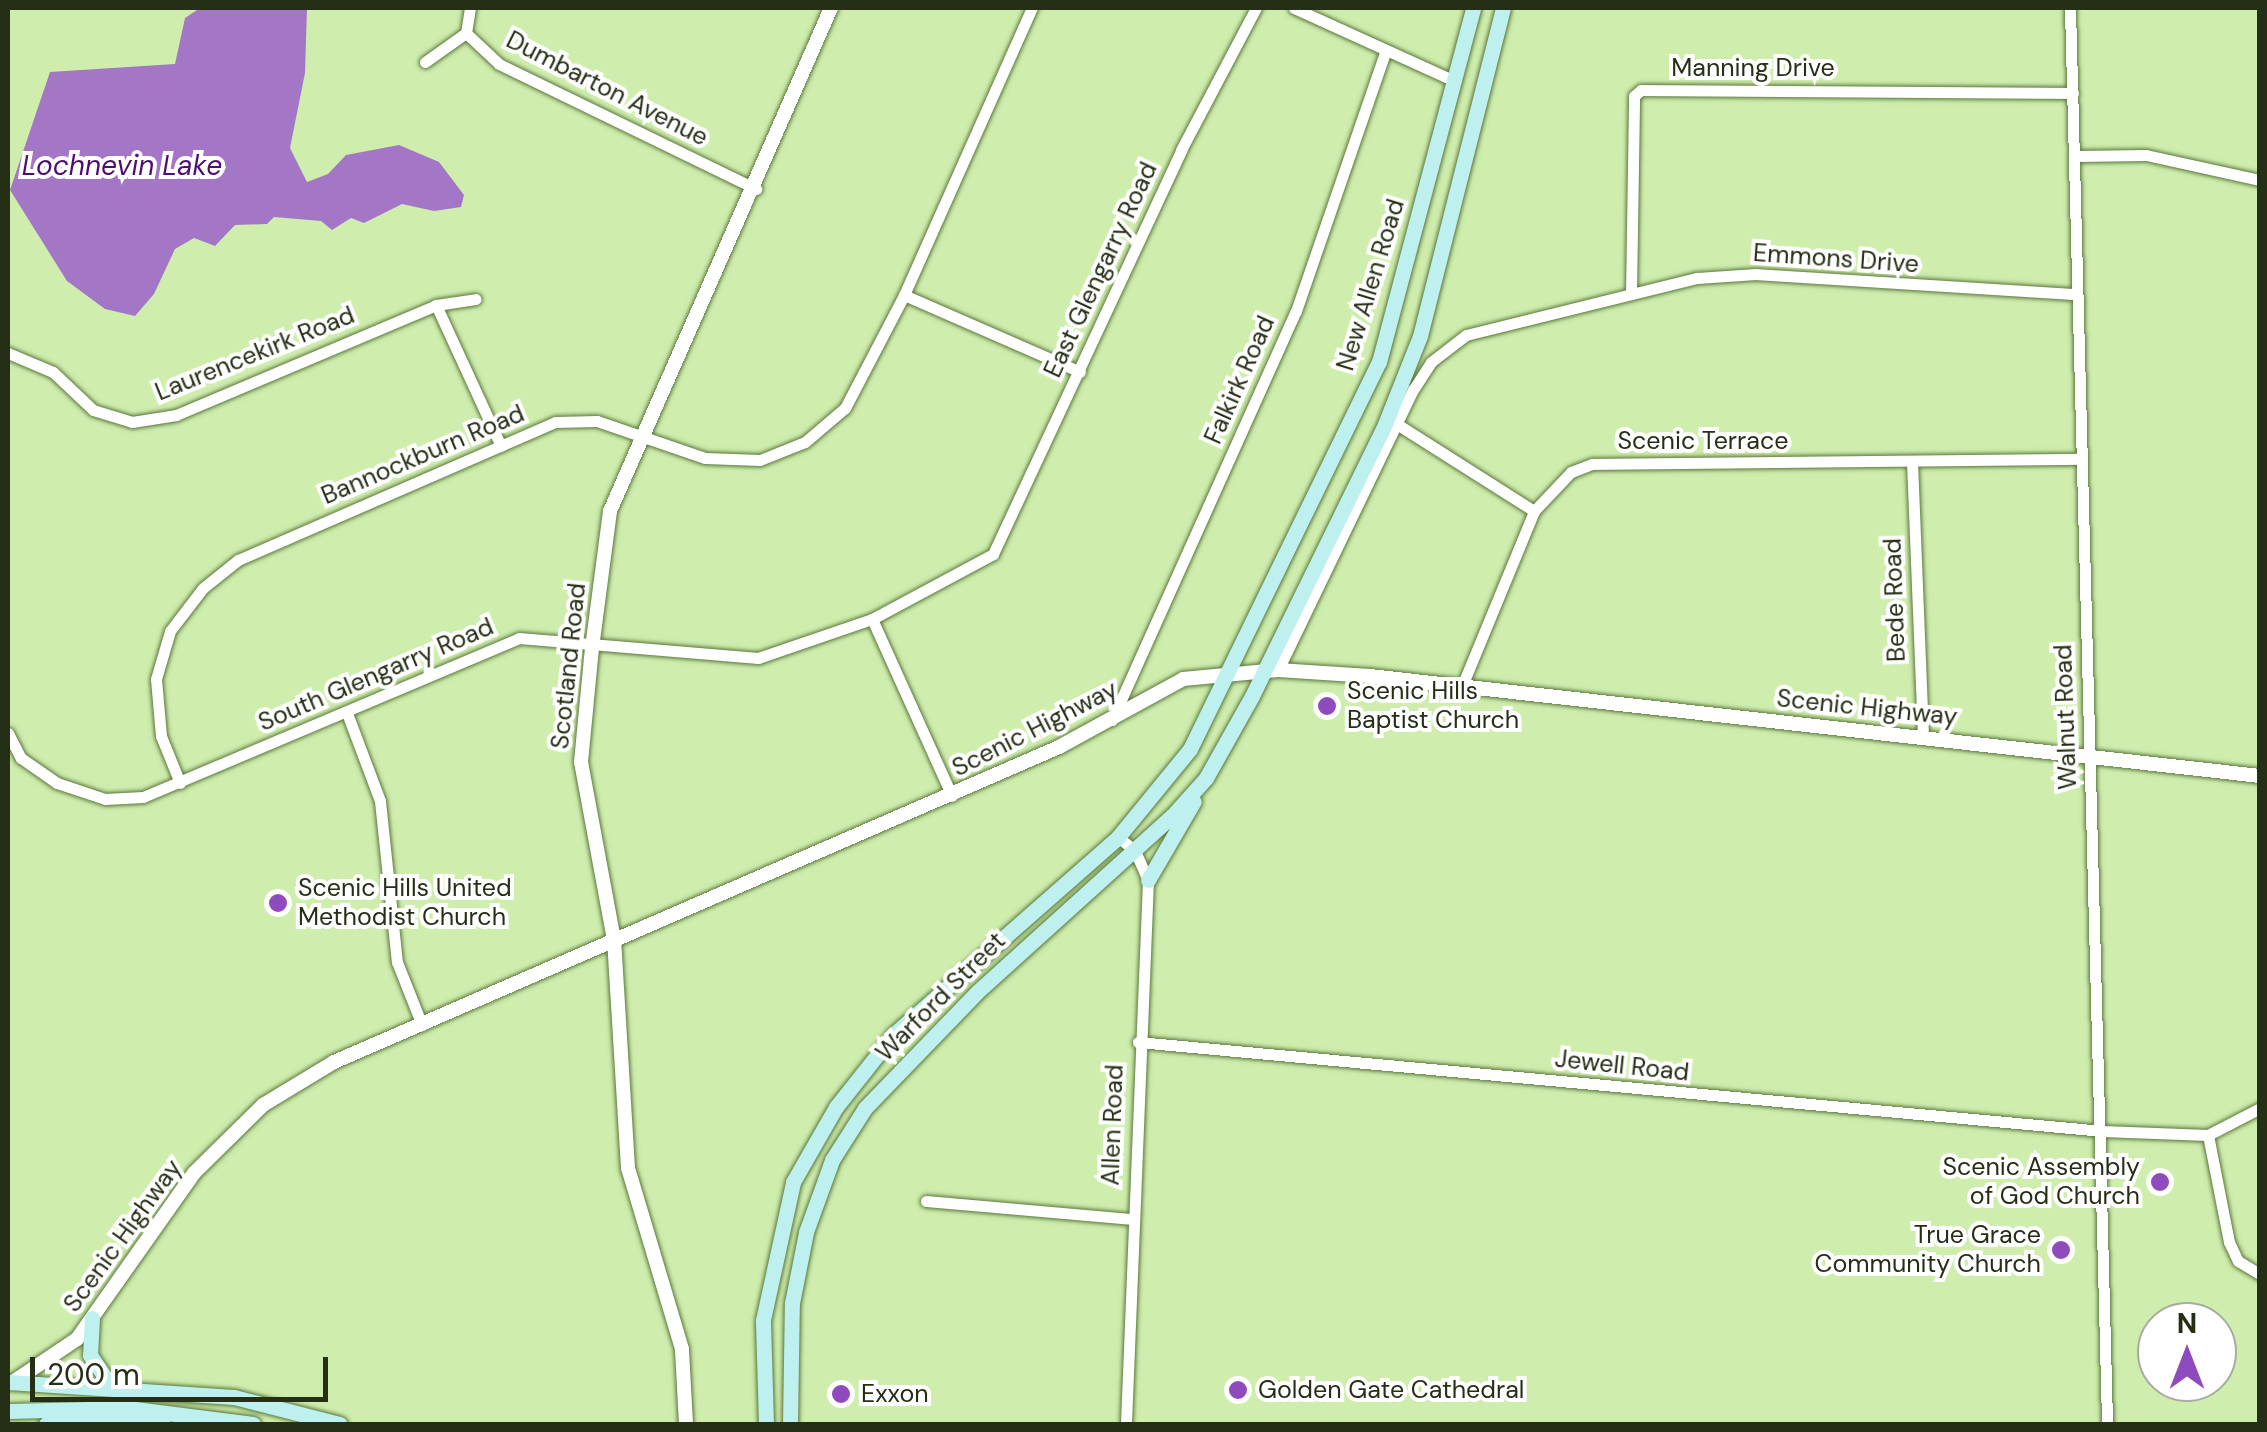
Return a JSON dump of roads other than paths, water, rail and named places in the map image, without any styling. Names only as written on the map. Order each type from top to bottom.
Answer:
[{"type":"main road","name":"New Allen Road","points":[[1232,674],[1379,362],[1473,8]]},
{"type":"main road","points":[[1271,670],[1383,429],[1420,336],[1503,8]]},
{"type":"main road","name":"Warford Street","points":[[790,1424],[792,1303],[806,1232],[832,1160],[864,1108],[976,992],[1135,851],[1206,778],[1271,670]]},
{"type":"main road","name":"Warford Street","points":[[766,1424],[763,1320],[786,1213],[793,1182],[836,1107],[893,1035],[1118,837],[1190,749],[1232,674]]},
{"type":"main road","points":[[1148,880],[1206,778]]},
{"type":"main road","points":[[92,1318],[90,1356],[111,1386]]},
{"type":"main road","points":[[10,1382],[234,1396],[340,1424]]},
{"type":"main road","points":[[8,1411],[127,1408],[253,1424]]},
{"type":"main road","points":[[46,1424],[172,1416]]},
{"type":"street","points":[[425,62],[466,33],[470,8]]},
{"type":"street","name":"Scotland Road","points":[[686,1424],[682,1348],[628,1168],[614,940],[581,762],[592,648],[610,511],[756,189],[831,8]]},
{"type":"street","name":"Bannockburn Road","points":[[180,783],[161,736],[156,679],[170,630],[203,588],[238,560],[501,446],[569,422],[597,420],[706,458],[760,460],[805,442],[844,408],[904,294],[1032,8]]},
{"type":"street","name":"East Glengarry Road","points":[[993,554],[1181,150],[1256,8]]},
{"type":"street","points":[[1294,8],[1455,81]]},
{"type":"street","name":"Walnut Road","points":[[2070,8],[2076,156],[2074,294],[2102,1131],[2106,1424]]},
{"type":"street","name":"Dumbarton Avenue","points":[[466,33],[499,64],[756,189]]},
{"type":"street","name":"Falkirk Road","points":[[1112,720],[1296,310],[1386,50]]},
{"type":"street","name":"Manning Drive","points":[[1630,294],[1634,96],[1641,90],[2073,92]]},
{"type":"street","points":[[2076,156],[2146,155],[2260,180]]},
{"type":"street","name":"Emmons Drive","points":[[1400,426],[1430,362],[1466,336],[1630,294],[1756,274],[2074,294]]},
{"type":"street","points":[[904,294],[1080,372]]},
{"type":"street","name":"Laurencekirk Road","points":[[8,353],[53,372],[93,410],[132,422],[176,415],[436,305],[476,300]]},
{"type":"street","points":[[436,305],[501,446]]},
{"type":"street","points":[[1271,670],[1400,426],[1534,511]]},
{"type":"street","name":"Scenic Terrace","points":[[1462,686],[1534,511],[1572,472],[1592,464],[2081,459]]},
{"type":"street","name":"Bede Road","points":[[1912,462],[1922,736]]},
{"type":"street","name":"South Glengarry Road","points":[[8,733],[20,758],[57,783],[105,799],[143,797],[519,638],[592,648],[758,658],[872,619],[993,554]]},
{"type":"street","points":[[872,619],[952,796]]},
{"type":"street","name":"Scenic Highway","points":[[10,1382],[77,1339],[194,1174],[263,1105],[334,1062],[952,796],[1112,720],[1156,689],[1271,670],[1462,686],[2260,776]]},
{"type":"street","points":[[346,712],[380,802],[396,962],[422,1025]]},
{"type":"street","name":"Allen Road","points":[[1118,837],[1135,851],[1148,880],[1138,1042],[1126,1424]]},
{"type":"street","name":"Jewell Road","points":[[1138,1042],[2102,1131],[2208,1135]]},
{"type":"street","points":[[2260,1108],[2208,1135],[2229,1242],[2238,1261],[2260,1274]]},
{"type":"street","points":[[926,1201],[1133,1219]]},
{"type":"water","name":"Lochnevin Lake","points":[[200,8],[307,8],[305,73],[290,148],[307,182],[328,174],[346,155],[399,145],[439,162],[464,195],[461,207],[434,211],[402,204],[364,223],[351,218],[332,230],[321,221],[274,217],[267,224],[235,225],[215,246],[194,238],[175,249],[154,294],[135,316],[105,309],[67,281],[10,190],[50,72],[175,64],[185,18]]},
{"type":"place","name":"Scenic Hills Baptist Church","points":[[1327,706]]},
{"type":"place","name":"Scenic Hills United Methodist Church","points":[[278,903]]},
{"type":"place","name":"Scenic Assembly of God Church","points":[[2160,1182]]},
{"type":"place","name":"True Grace Community Church","points":[[2061,1250]]},
{"type":"place","name":"Golden Gate Cathedral","points":[[1238,1390]]},
{"type":"place","name":"Exxon","points":[[841,1394]]}]
